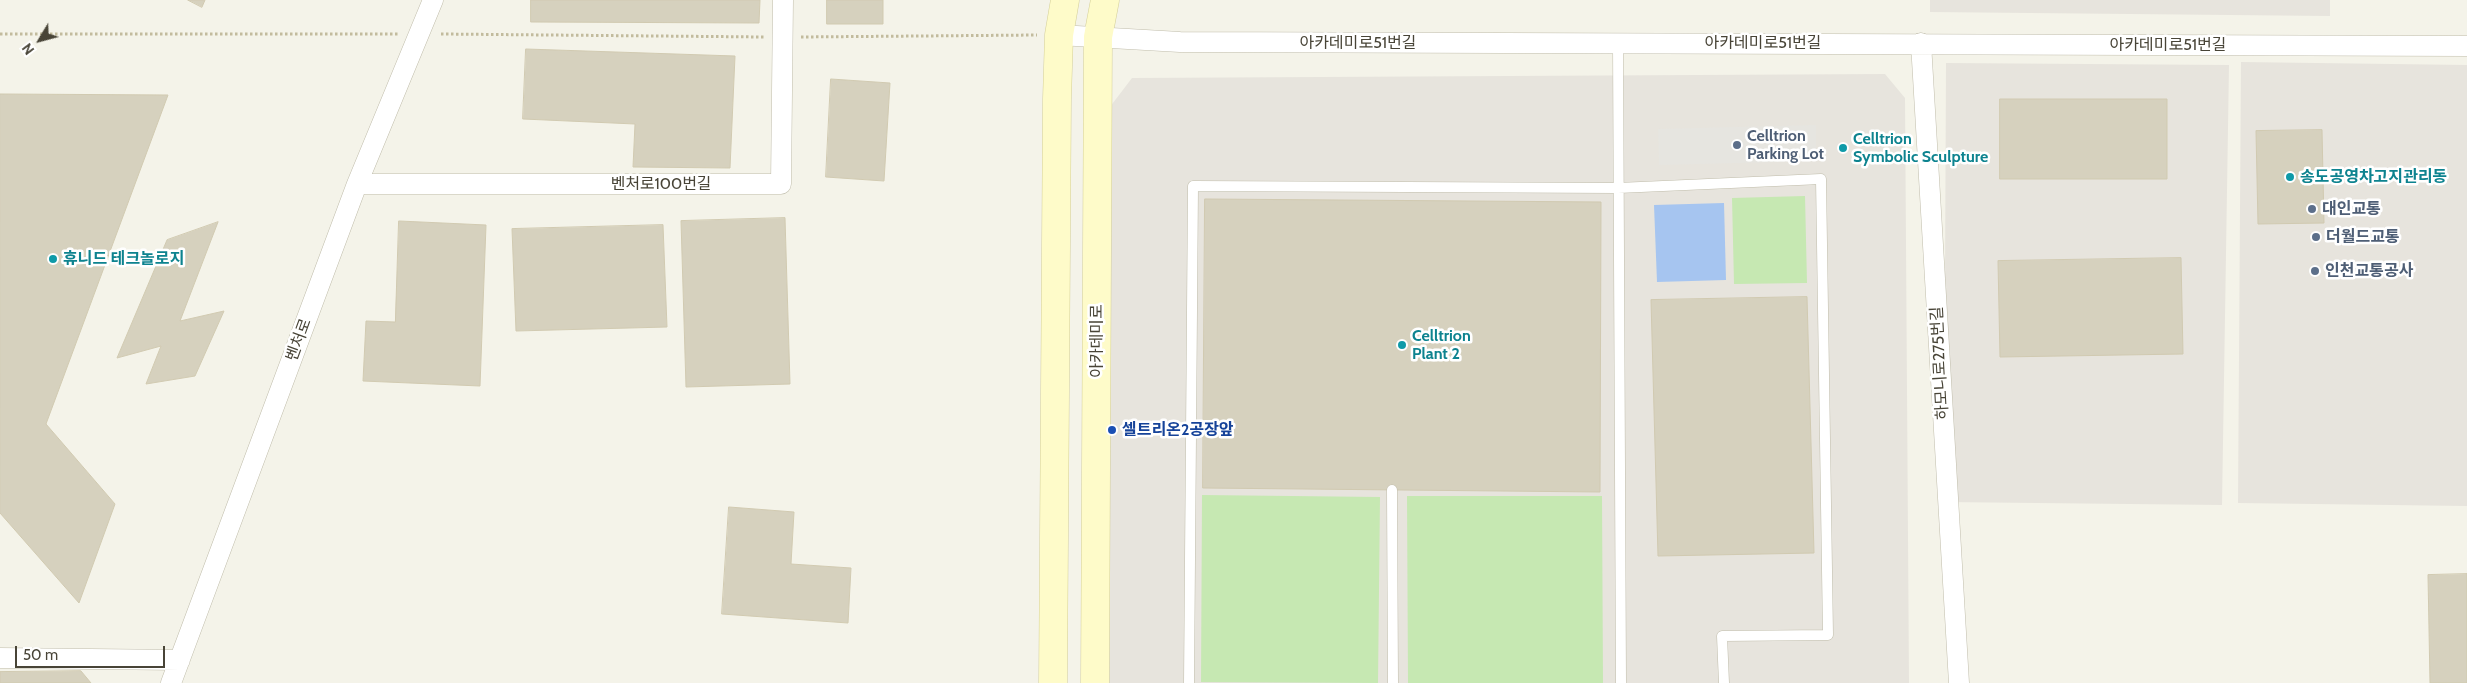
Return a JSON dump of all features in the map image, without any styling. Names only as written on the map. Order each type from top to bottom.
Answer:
[{"type":"main road","points":[[1053,683],[1057,99],[1059,35],[1065,0]]},
{"type":"main road","name":"아카데미로","points":[[1094,683],[1098,37],[1106,0]]},
{"type":"street","name":"벤처로","points":[[171,683],[357,184],[432,0]]},
{"type":"street","name":"벤처로100번길","points":[[357,184],[781,184],[783,0]]},
{"type":"street","name":"아카데미로51번길","points":[[1059,35],[1190,42],[2467,46]]},
{"type":"street","name":"하모니로275번길","points":[[1921,43],[1959,683]]},
{"type":"street","points":[[0,658],[180,660]]},
{"type":"lane","points":[[1618,43],[1621,683]]},
{"type":"lane","points":[[1189,683],[1193,186],[1618,188],[1821,179],[1828,635],[1722,636],[1724,683]]},
{"type":"lane","points":[[1392,490],[1392,683]]},
{"type":"path","points":[[0,34],[418,34],[782,37],[1059,35]]},
{"type":"shaded area","points":[[1930,0],[2330,0],[2330,16],[1930,12]]},
{"type":"shaded area","points":[[2241,62],[2467,65],[2467,506],[2238,503]]},
{"type":"shaded area","points":[[1946,63],[2229,65],[2222,505],[1944,502]]},
{"type":"shaded area","points":[[1885,74],[1905,98],[1909,683],[1100,683],[1103,116],[1132,78]]},
{"type":"shaded area","name":"Celltrion Parking Lot","points":[[1816,125],[1816,161],[1659,165],[1658,129]]},
{"type":"green space","points":[[1805,196],[1807,283],[1734,284],[1732,198]]},
{"type":"green space","points":[[1202,495],[1380,497],[1378,683],[1201,682]]},
{"type":"green space","points":[[1407,496],[1602,496],[1603,683],[1408,683]]},
{"type":"water","points":[[1724,203],[1726,280],[1657,282],[1654,205]]},
{"type":"building","points":[[188,0],[205,0],[202,7]]},
{"type":"building","points":[[531,0],[760,0],[759,23],[531,22]]},
{"type":"building","points":[[827,0],[883,0],[883,24],[827,24]]},
{"type":"building","points":[[526,49],[735,56],[730,168],[633,167],[635,124],[523,119]]},
{"type":"building","points":[[831,79],[890,83],[884,181],[826,177]]},
{"type":"building","name":"휴니드 테크놀로지","points":[[0,94],[168,95],[46,424],[115,504],[79,603],[0,513]]},
{"type":"building","points":[[2000,99],[2167,99],[2167,179],[2000,179]]},
{"type":"building","name":"송도공영차고지관리동","points":[[2322,130],[2324,223],[2258,224],[2256,131]]},
{"type":"building","name":"Celltrion Plant 2","points":[[1205,199],[1601,202],[1600,492],[1203,488]]},
{"type":"building","points":[[785,218],[790,384],[686,387],[681,221]]},
{"type":"building","points":[[399,221],[486,225],[480,386],[363,381],[366,321],[395,322]]},
{"type":"building","points":[[218,222],[180,321],[224,311],[195,376],[146,384],[161,346],[117,358],[167,240]]},
{"type":"building","points":[[663,225],[667,327],[516,331],[512,229]]},
{"type":"building","points":[[2181,258],[2183,354],[2000,357],[1998,261]]},
{"type":"building","points":[[1807,297],[1814,553],[1658,556],[1651,300]]},
{"type":"building","points":[[729,507],[794,512],[791,564],[851,568],[848,623],[722,614]]},
{"type":"building","points":[[2467,574],[2467,683],[2430,683],[2428,575]]},
{"type":"building","points":[[81,671],[91,683],[0,683],[0,672]]},
{"type":"place","name":"Celltrion Parking Lot","points":[[1737,145]]},
{"type":"place","name":"Celltrion Symbolic Sculpture","points":[[1843,148]]},
{"type":"place","name":"송도공영차고지관리동","points":[[2290,177]]},
{"type":"place","name":"대인교통","points":[[2312,209]]},
{"type":"place","name":"더월드교통","points":[[2316,237]]},
{"type":"place","name":"휴니드 테크놀로지","points":[[53,259]]},
{"type":"place","name":"인천교통공사","points":[[2315,271]]},
{"type":"place","name":"Celltrion Plant 2","points":[[1402,345]]},
{"type":"place","name":"셀트리온2공장앞","points":[[1112,430]]}]
